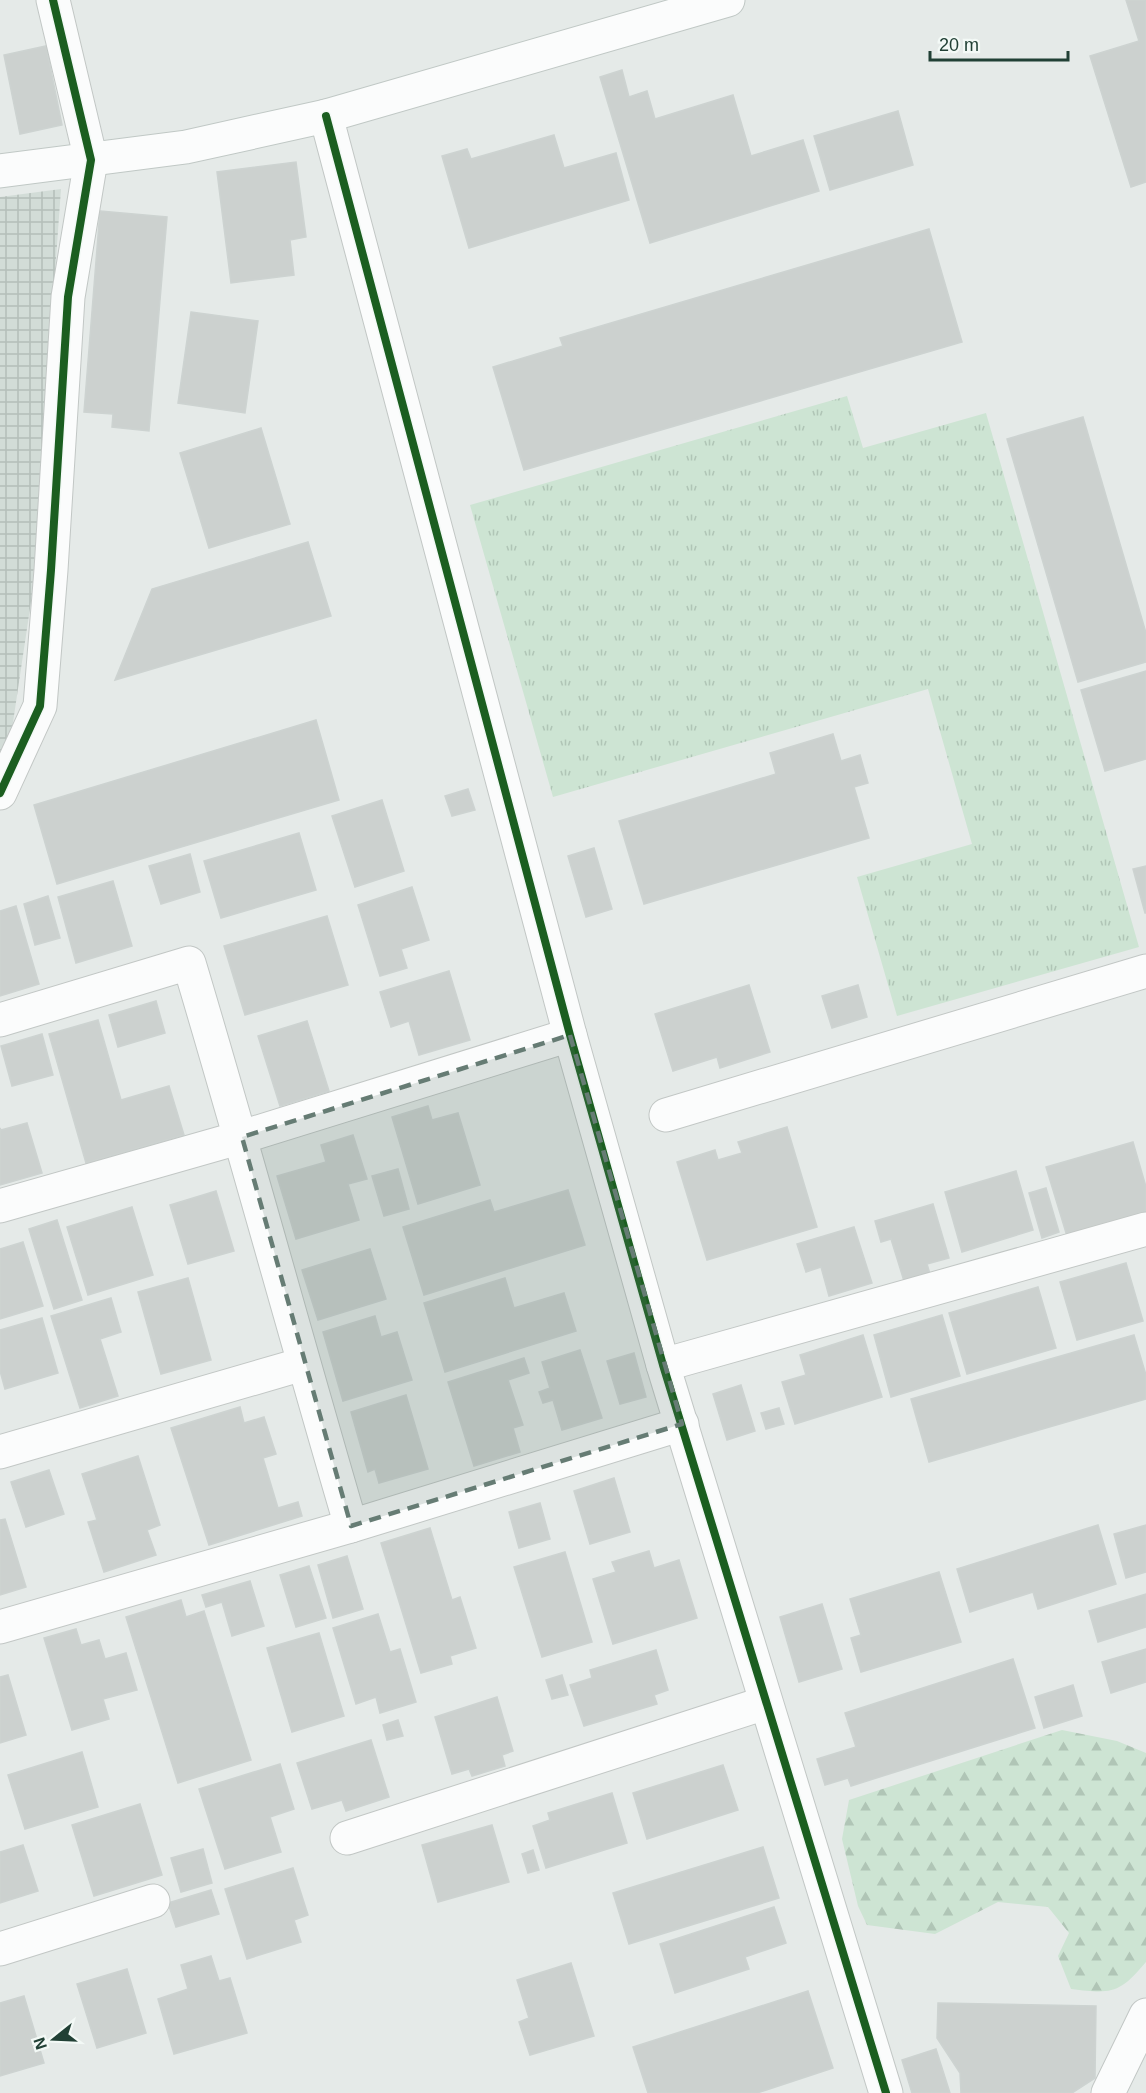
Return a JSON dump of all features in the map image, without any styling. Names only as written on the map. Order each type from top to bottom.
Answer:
[{"type":"street","points":[[0,793],[39,706],[51,570],[68,297],[91,160],[52,0]]},
{"type":"street","points":[[0,171],[186,147],[326,116],[728,0]]},
{"type":"street","points":[[326,116],[570,1035],[663,1365],[886,2093]]},
{"type":"street","points":[[0,1020],[189,963],[242,1137],[303,1364],[351,1526]]},
{"type":"street","points":[[666,1115],[1146,971]]},
{"type":"street","points":[[0,1206],[242,1137],[570,1035]]},
{"type":"street","points":[[663,1365],[1146,1229]]},
{"type":"street","points":[[0,1452],[303,1364]]},
{"type":"street","points":[[0,1627],[351,1526],[682,1424]]},
{"type":"street","points":[[347,1838],[765,1703]]},
{"type":"street","points":[[0,1949],[153,1901]]},
{"type":"street","points":[[1108,2093],[1146,2015]]},
{"type":"highlighted area","points":[[570,1035],[682,1424],[351,1526],[242,1137]]},
{"type":"shaded area","points":[[61,189],[32,595],[12,729],[0,752],[0,197]]},
{"type":"green space","points":[[847,396],[863,448],[986,413],[1139,947],[897,1016],[857,877],[972,844],[928,689],[553,797],[470,505]]},
{"type":"green space","points":[[1062,1730],[1117,1741],[1146,1753],[1146,1962],[1137,1973],[1121,1986],[1106,1991],[1071,1989],[1058,1956],[1069,1933],[1048,1907],[998,1902],[935,1934],[867,1925],[858,1906],[842,1839],[849,1800]]},
{"type":"building","points":[[1126,0],[1146,0],[1146,182],[1131,187],[1090,56],[1139,41]]},
{"type":"building","points":[[46,46],[62,125],[20,134],[4,55]]},
{"type":"building","points":[[622,70],[629,97],[647,91],[655,119],[733,95],[751,156],[803,140],[819,191],[650,243],[600,77]]},
{"type":"building","points":[[898,111],[913,165],[830,190],[814,136]]},
{"type":"building","points":[[554,135],[564,168],[616,153],[629,200],[469,248],[442,156],[467,149],[471,159]]},
{"type":"building","points":[[296,162],[306,237],[290,240],[294,275],[231,283],[217,172]]},
{"type":"building","points":[[100,211],[167,217],[149,431],[112,427],[113,414],[84,412]]},
{"type":"building","points":[[929,229],[962,342],[524,470],[493,367],[563,346],[560,338]]},
{"type":"building","points":[[191,312],[258,321],[245,413],[178,403]]},
{"type":"building","points":[[1083,417],[1146,633],[1146,662],[1078,682],[1007,439]]},
{"type":"building","points":[[261,428],[290,524],[209,548],[180,453]]},
{"type":"building","points":[[308,542],[331,616],[115,680],[152,589]]},
{"type":"building","points":[[1146,671],[1146,759],[1105,771],[1081,690]]},
{"type":"building","points":[[316,720],[339,800],[57,884],[34,805]]},
{"type":"building","points":[[833,734],[841,761],[860,755],[868,783],[854,787],[869,838],[644,904],[619,821],[776,774],[770,753]]},
{"type":"building","points":[[468,789],[475,810],[452,816],[445,796]]},
{"type":"building","points":[[382,800],[404,871],[355,887],[332,816]]},
{"type":"building","points":[[299,833],[316,890],[221,918],[204,861]]},
{"type":"building","points":[[594,848],[612,909],[586,917],[568,856]]},
{"type":"building","points":[[190,854],[200,892],[161,904],[149,866]]},
{"type":"building","points":[[1146,866],[1146,913],[1145,913],[1133,869]]},
{"type":"building","points":[[113,881],[132,946],[76,963],[58,897]]},
{"type":"building","points":[[412,887],[429,940],[401,949],[407,968],[380,976],[358,905]]},
{"type":"building","points":[[48,896],[60,938],[35,945],[24,904]]},
{"type":"building","points":[[16,906],[39,984],[0,996],[0,911]]},
{"type":"building","points":[[327,916],[348,985],[245,1015],[224,946]]},
{"type":"building","points":[[449,971],[470,1040],[419,1055],[409,1021],[391,1027],[380,992]]},
{"type":"building","points":[[749,985],[770,1052],[720,1068],[717,1057],[673,1071],[655,1014]]},
{"type":"building","points":[[858,985],[867,1017],[832,1028],[822,996]]},
{"type":"building","points":[[156,1001],[165,1033],[118,1047],[109,1015]]},
{"type":"building","points":[[98,1020],[121,1100],[169,1086],[184,1135],[86,1163],[49,1034]]},
{"type":"building","points":[[307,1021],[329,1091],[280,1106],[258,1036]]},
{"type":"building","points":[[42,1034],[53,1075],[12,1086],[1,1046]]},
{"type":"building","points":[[428,1106],[432,1120],[458,1113],[480,1185],[418,1204],[392,1117]]},
{"type":"building","points":[[27,1123],[42,1173],[0,1185],[0,1128],[1,1130]]},
{"type":"building","points":[[787,1127],[817,1227],[707,1260],[677,1162],[715,1150],[718,1160],[742,1153],[738,1142]]},
{"type":"building","points":[[353,1135],[367,1179],[348,1184],[359,1220],[296,1239],[277,1176],[326,1162],[321,1145]]},
{"type":"building","points":[[1133,1142],[1146,1187],[1146,1213],[1067,1236],[1046,1167]]},
{"type":"building","points":[[398,1169],[409,1209],[384,1216],[372,1176]]},
{"type":"building","points":[[1016,1171],[1033,1230],[962,1252],[945,1192]]},
{"type":"building","points":[[1046,1188],[1059,1232],[1042,1238],[1029,1193]]},
{"type":"building","points":[[568,1190],[585,1245],[424,1295],[403,1227],[490,1200],[494,1212]]},
{"type":"building","points":[[216,1191],[234,1251],[188,1264],[170,1205]]},
{"type":"building","points":[[933,1204],[949,1258],[927,1264],[930,1274],[904,1281],[891,1239],[881,1242],[875,1221]]},
{"type":"building","points":[[132,1207],[153,1275],[88,1295],[67,1227]]},
{"type":"building","points":[[57,1220],[82,1300],[54,1309],[29,1229]]},
{"type":"building","points":[[854,1227],[872,1283],[829,1296],[821,1267],[806,1272],[797,1244]]},
{"type":"building","points":[[23,1242],[43,1306],[0,1319],[0,1249]]},
{"type":"building","points":[[370,1249],[386,1299],[318,1320],[302,1270]]},
{"type":"building","points":[[1126,1263],[1143,1321],[1077,1340],[1060,1282]]},
{"type":"building","points":[[188,1278],[211,1360],[161,1374],[138,1292]]},
{"type":"building","points":[[505,1278],[514,1308],[564,1293],[576,1331],[445,1372],[424,1303]]},
{"type":"building","points":[[1038,1287],[1056,1348],[967,1374],[949,1313]]},
{"type":"building","points":[[111,1298],[121,1332],[100,1339],[118,1396],[80,1408],[51,1316]]},
{"type":"building","points":[[942,1315],[960,1376],[891,1397],[874,1335]]},
{"type":"building","points":[[375,1316],[381,1337],[397,1332],[412,1380],[343,1401],[323,1332]]},
{"type":"building","points":[[42,1318],[58,1373],[5,1389],[0,1371],[0,1330]]},
{"type":"building","points":[[863,1335],[882,1397],[795,1424],[782,1382],[806,1375],[800,1355]]},
{"type":"building","points":[[1134,1335],[1146,1375],[1146,1399],[929,1462],[911,1399]]},
{"type":"building","points":[[580,1350],[602,1418],[562,1430],[553,1400],[543,1403],[539,1392],[550,1388],[542,1362]]},
{"type":"building","points":[[634,1353],[646,1397],[620,1404],[607,1361]]},
{"type":"building","points":[[524,1358],[529,1373],[508,1380],[523,1425],[513,1428],[520,1452],[474,1466],[448,1382]]},
{"type":"building","points":[[741,1385],[755,1431],[727,1440],[713,1394]]},
{"type":"building","points":[[406,1395],[428,1469],[379,1483],[375,1469],[368,1472],[351,1412]]},
{"type":"building","points":[[240,1407],[244,1423],[264,1417],[276,1454],[263,1458],[278,1508],[298,1502],[302,1516],[209,1545],[171,1428]]},
{"type":"building","points":[[779,1408],[784,1424],[766,1429],[761,1413]]},
{"type":"building","points":[[138,1456],[160,1525],[147,1530],[156,1555],[104,1572],[88,1522],[97,1520],[82,1474]]},
{"type":"building","points":[[49,1470],[64,1514],[26,1527],[11,1482]]},
{"type":"building","points":[[614,1478],[630,1532],[590,1544],[574,1491]]},
{"type":"building","points":[[540,1503],[550,1539],[519,1548],[509,1512]]},
{"type":"building","points":[[5,1519],[26,1587],[0,1595],[0,1520]]},
{"type":"building","points":[[1098,1525],[1116,1584],[1038,1609],[1033,1592],[970,1612],[957,1569]]},
{"type":"building","points":[[1146,1525],[1146,1572],[1126,1578],[1114,1534]]},
{"type":"building","points":[[430,1528],[452,1600],[460,1597],[476,1648],[450,1656],[452,1664],[421,1673],[381,1543]]},
{"type":"building","points":[[649,1551],[654,1568],[679,1560],[697,1618],[613,1644],[593,1579],[616,1572],[612,1562]]},
{"type":"building","points":[[565,1552],[592,1642],[542,1657],[514,1567]]},
{"type":"building","points":[[347,1556],[363,1609],[333,1618],[318,1565]]},
{"type":"building","points":[[309,1566],[326,1618],[296,1627],[280,1575]]},
{"type":"building","points":[[939,1572],[961,1642],[861,1672],[851,1638],[861,1635],[850,1599]]},
{"type":"building","points":[[250,1581],[264,1626],[232,1636],[222,1602],[206,1607],[202,1595]]},
{"type":"building","points":[[1146,1594],[1146,1627],[1098,1642],[1089,1611]]},
{"type":"building","points":[[181,1600],[186,1617],[204,1611],[251,1760],[178,1783],[126,1617]]},
{"type":"building","points":[[822,1604],[842,1669],[799,1682],[780,1617]]},
{"type":"building","points":[[378,1614],[390,1652],[400,1649],[416,1702],[380,1713],[376,1697],[356,1704],[333,1628]]},
{"type":"building","points":[[76,1629],[81,1645],[99,1640],[105,1659],[126,1653],[137,1690],[103,1699],[109,1719],[72,1730],[44,1638]]},
{"type":"building","points":[[319,1633],[344,1716],[292,1732],[267,1648]]},
{"type":"building","points":[[1146,1649],[1146,1682],[1111,1693],[1102,1662]]},
{"type":"building","points":[[656,1650],[668,1690],[654,1695],[657,1704],[584,1726],[570,1685],[592,1678],[590,1670]]},
{"type":"building","points":[[1013,1659],[1035,1728],[851,1786],[848,1778],[825,1785],[817,1759],[856,1747],[845,1713]]},
{"type":"building","points":[[8,1675],[26,1735],[0,1743],[0,1677]]},
{"type":"building","points":[[562,1675],[568,1695],[552,1699],[546,1680]]},
{"type":"building","points":[[1073,1685],[1082,1716],[1044,1728],[1035,1697]]},
{"type":"building","points":[[497,1697],[513,1751],[502,1755],[505,1766],[472,1776],[469,1769],[452,1774],[435,1717]]},
{"type":"building","points":[[398,1720],[403,1736],[387,1740],[383,1725]]},
{"type":"building","points":[[371,1740],[389,1797],[346,1811],[342,1800],[312,1809],[297,1763]]},
{"type":"building","points":[[82,1752],[98,1807],[25,1829],[8,1775]]},
{"type":"building","points":[[280,1764],[294,1809],[270,1817],[281,1852],[225,1869],[199,1789]]},
{"type":"building","points":[[723,1765],[738,1810],[647,1839],[633,1793]]},
{"type":"building","points":[[612,1793],[627,1843],[546,1868],[533,1826],[550,1820],[548,1813]]},
{"type":"building","points":[[140,1804],[162,1875],[94,1896],[72,1825]]},
{"type":"building","points":[[492,1825],[509,1882],[438,1902],[422,1845]]},
{"type":"building","points":[[23,1845],[38,1891],[0,1903],[0,1852]]},
{"type":"building","points":[[763,1847],[779,1898],[629,1944],[613,1893]]},
{"type":"building","points":[[203,1849],[212,1883],[181,1892],[171,1858]]},
{"type":"building","points":[[533,1850],[539,1870],[528,1873],[522,1854]]},
{"type":"building","points":[[293,1868],[308,1915],[294,1920],[301,1942],[247,1959],[225,1889]]},
{"type":"building","points":[[211,1890],[219,1914],[176,1927],[168,1903]]},
{"type":"building","points":[[774,1907],[786,1943],[745,1957],[749,1969],[675,1993],[660,1944]]},
{"type":"building","points":[[211,1956],[219,1981],[230,1978],[247,2033],[174,2054],[158,1999],[188,1989],[181,1965]]},
{"type":"building","points":[[571,1963],[594,2036],[530,2055],[519,2022],[529,2018],[517,1980]]},
{"type":"building","points":[[127,1969],[146,2033],[97,2048],[77,1984]]},
{"type":"building","points":[[808,1991],[833,2068],[757,2093],[648,2093],[633,2047]]},
{"type":"building","points":[[24,1996],[44,2063],[0,2076],[0,2003]]},
{"type":"building","points":[[938,2003],[1096,2006],[1095,2078],[1072,2093],[961,2093],[960,2073],[937,2038]]},
{"type":"building","points":[[936,2049],[950,2093],[912,2093],[902,2060]]},
{"type":"cycle path","points":[[0,793],[40,706],[68,297],[91,160],[53,0]]},
{"type":"cycle path","points":[[326,116],[570,1035],[663,1365],[886,2093]]}]
